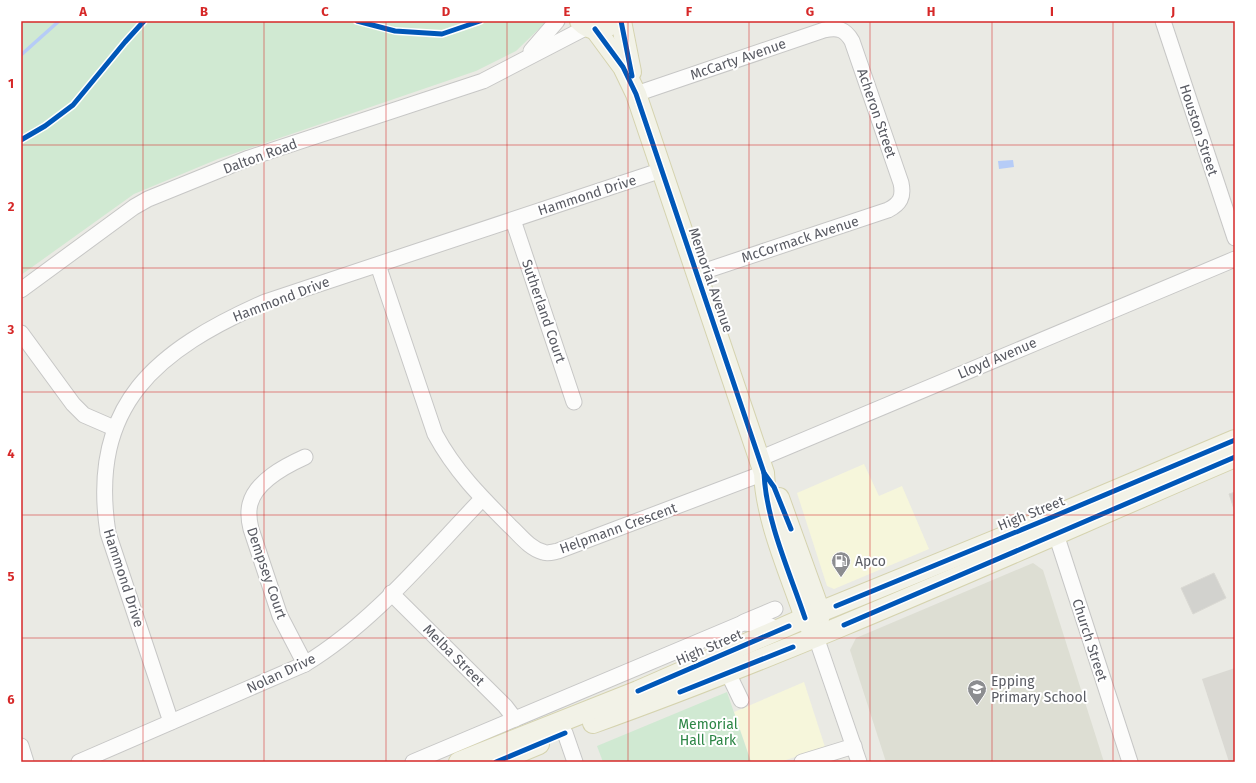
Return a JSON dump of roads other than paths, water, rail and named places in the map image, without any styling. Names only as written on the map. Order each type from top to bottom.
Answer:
[{"type":"main road","points":[[587,26],[602,29],[615,21]]},
{"type":"main road","name":"Memorial Avenue","points":[[620,21],[636,94],[762,466],[765,490],[777,533],[813,615],[816,637]]},
{"type":"main road","name":"Memorial Avenue","points":[[587,26],[623,67],[636,94]]},
{"type":"main road","name":"High Street","points":[[496,762],[528,754],[565,733],[728,673],[816,637],[1235,440]]},
{"type":"main road","name":"High Street","points":[[459,762],[619,699],[813,615],[1235,458]]},
{"type":"street","name":"Dalton Road","points":[[520,62],[558,21]]},
{"type":"street","name":"Houston Street","points":[[1163,21],[1231,210],[1235,238]]},
{"type":"street","name":"Dalton Road","points":[[21,290],[148,199],[249,158],[483,80],[587,26]]},
{"type":"street","name":"McCarty Avenue","points":[[636,94],[824,30],[832,28],[841,29]]},
{"type":"street","name":"Acheron Street","points":[[841,29],[852,41],[901,183],[903,191],[901,200]]},
{"type":"street","name":"Hammond Drive","points":[[171,722],[108,533],[104,506],[104,470],[114,428],[130,399],[156,367],[169,356],[209,330],[265,302],[662,170]]},
{"type":"street","name":"McCormack Avenue","points":[[696,274],[888,210],[901,200]]},
{"type":"street","name":"Sutherland Court","points":[[513,220],[574,402]]},
{"type":"street","name":"Lloyd Avenue","points":[[762,466],[1235,259]]},
{"type":"street","name":"Helpmann Crescent","points":[[378,265],[435,434],[448,458],[463,478],[482,499],[532,547],[544,553],[558,551],[762,466]]},
{"type":"street","points":[[21,333],[73,404],[84,415],[114,428]]},
{"type":"street","name":"Dempsey Court","points":[[305,457],[287,465],[262,485],[254,494],[250,504],[249,517],[251,529],[275,601],[305,664]]},
{"type":"street","name":"Nolan Drive","points":[[79,762],[305,664],[341,640],[391,593],[482,499]]},
{"type":"street","name":"Church Street","points":[[1053,526],[1130,762]]},
{"type":"street","name":"Melba Street","points":[[391,593],[505,706],[515,719]]},
{"type":"street","points":[[413,762],[775,609]]},
{"type":"street","points":[[743,623],[768,625],[780,630]]},
{"type":"street","name":"Memorial Avenue","points":[[816,637],[859,762]]},
{"type":"street","points":[[728,673],[741,700]]},
{"type":"street","points":[[600,683],[619,699]]},
{"type":"street","points":[[565,733],[575,762]]},
{"type":"street","points":[[21,746],[26,762]]},
{"type":"street","points":[[802,762],[854,746]]},
{"type":"water","points":[[1013,160],[1014,167],[999,169],[998,161]]},
{"type":"waterway","points":[[21,55],[59,21]]},
{"type":"place","name":"Apco","points":[[841,578]]},
{"type":"place","name":"Epping Primary School","points":[[977,706]]},
{"type":"park label","name":"Memorial Hall Park","points":[[708,732]]}]
